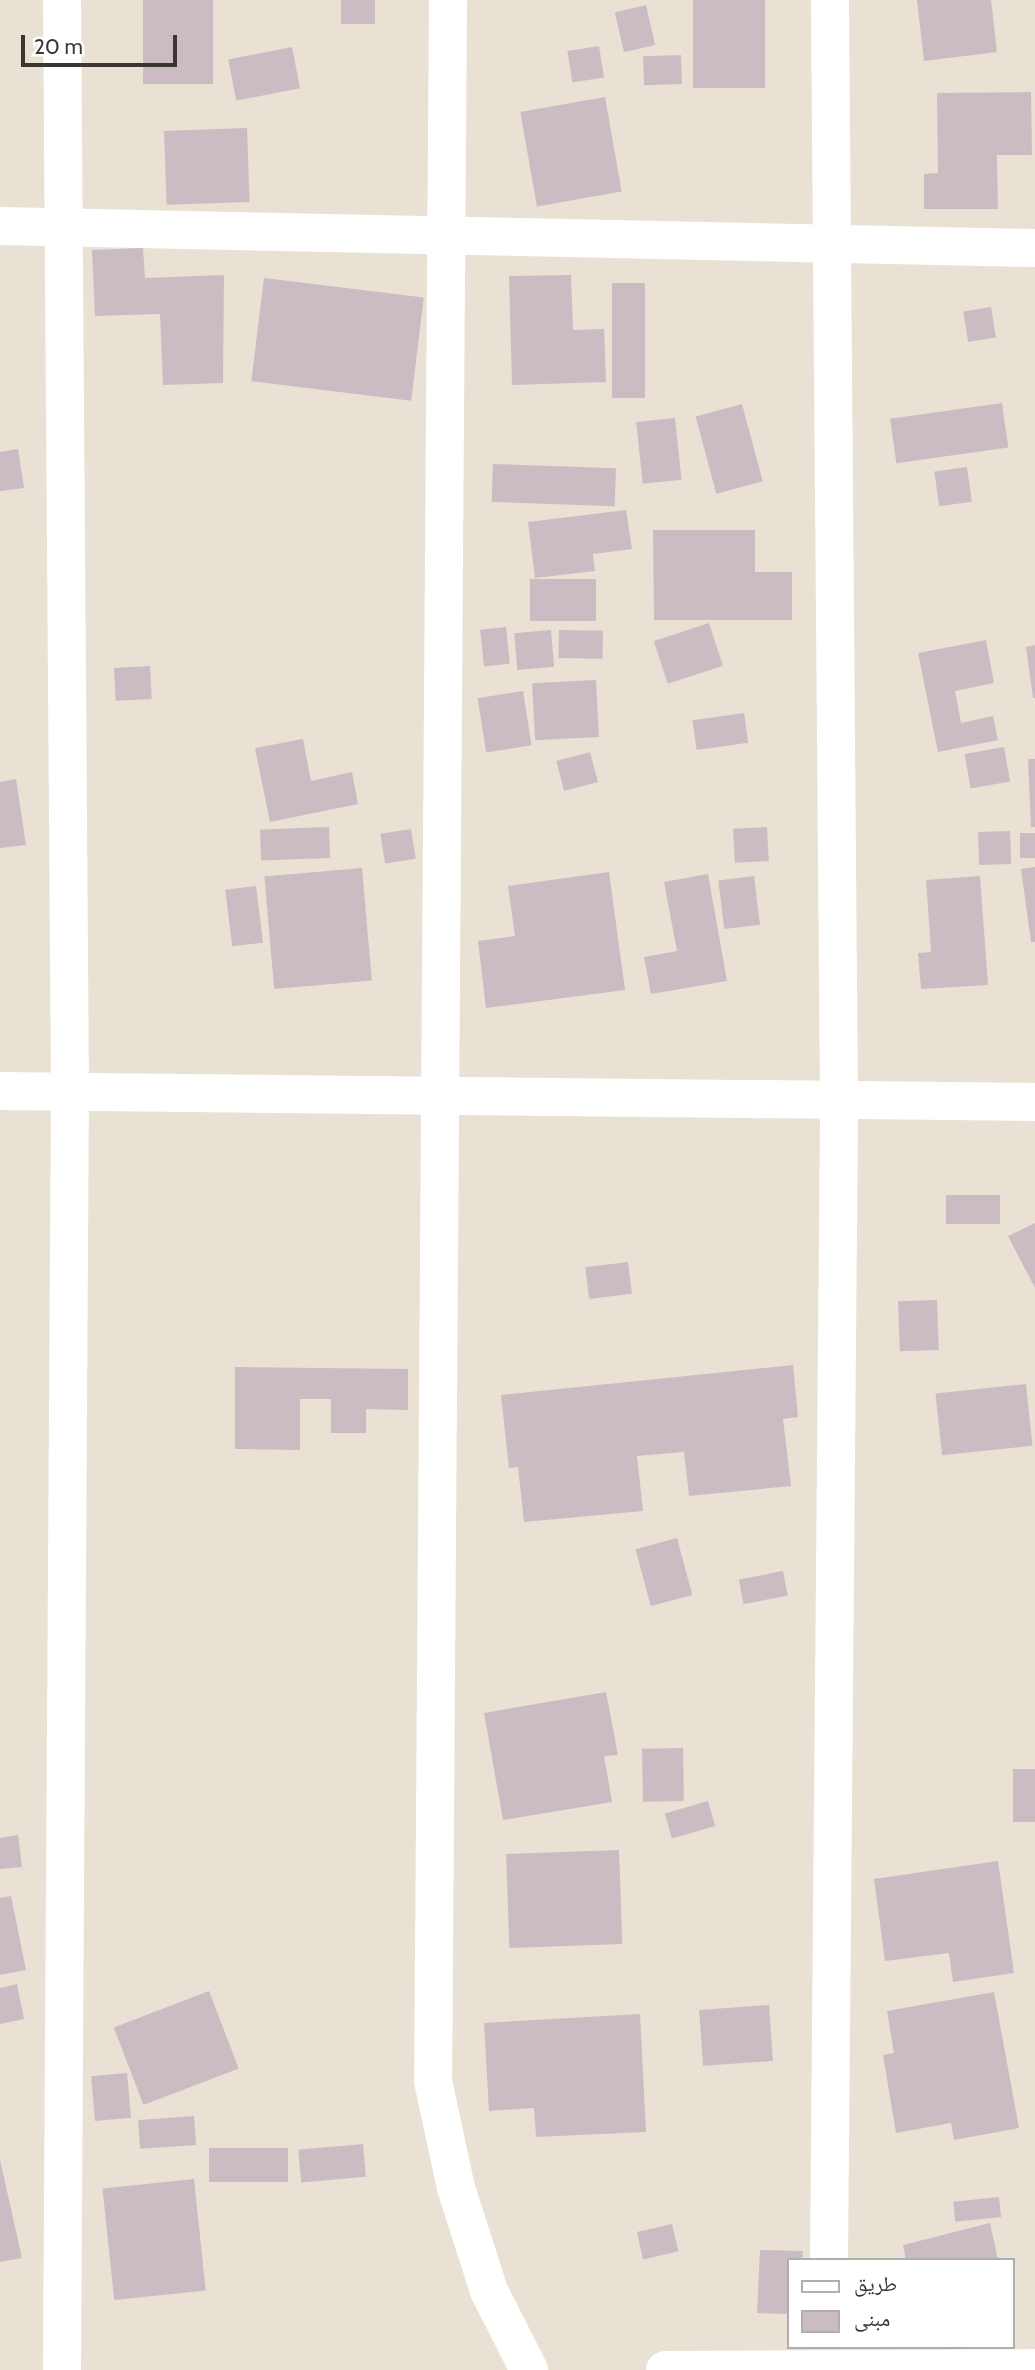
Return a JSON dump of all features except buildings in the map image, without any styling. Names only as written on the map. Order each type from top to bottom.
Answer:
[{"type":"street","points":[[62,0],[60,226],[70,1092],[62,2370]]},
{"type":"street","points":[[448,0],[443,1097],[433,2081],[456,2188],[489,2291],[529,2370]]},
{"type":"street","points":[[829,2258],[839,1104],[828,247],[830,0]]},
{"type":"street","points":[[0,226],[445,234],[828,247],[1035,248]]},
{"type":"street","points":[[0,1091],[839,1104],[1035,1102]]},
{"type":"street","points":[[826,2369],[827,2349]]},
{"type":"street","points":[[665,2370],[1035,2368]]}]
